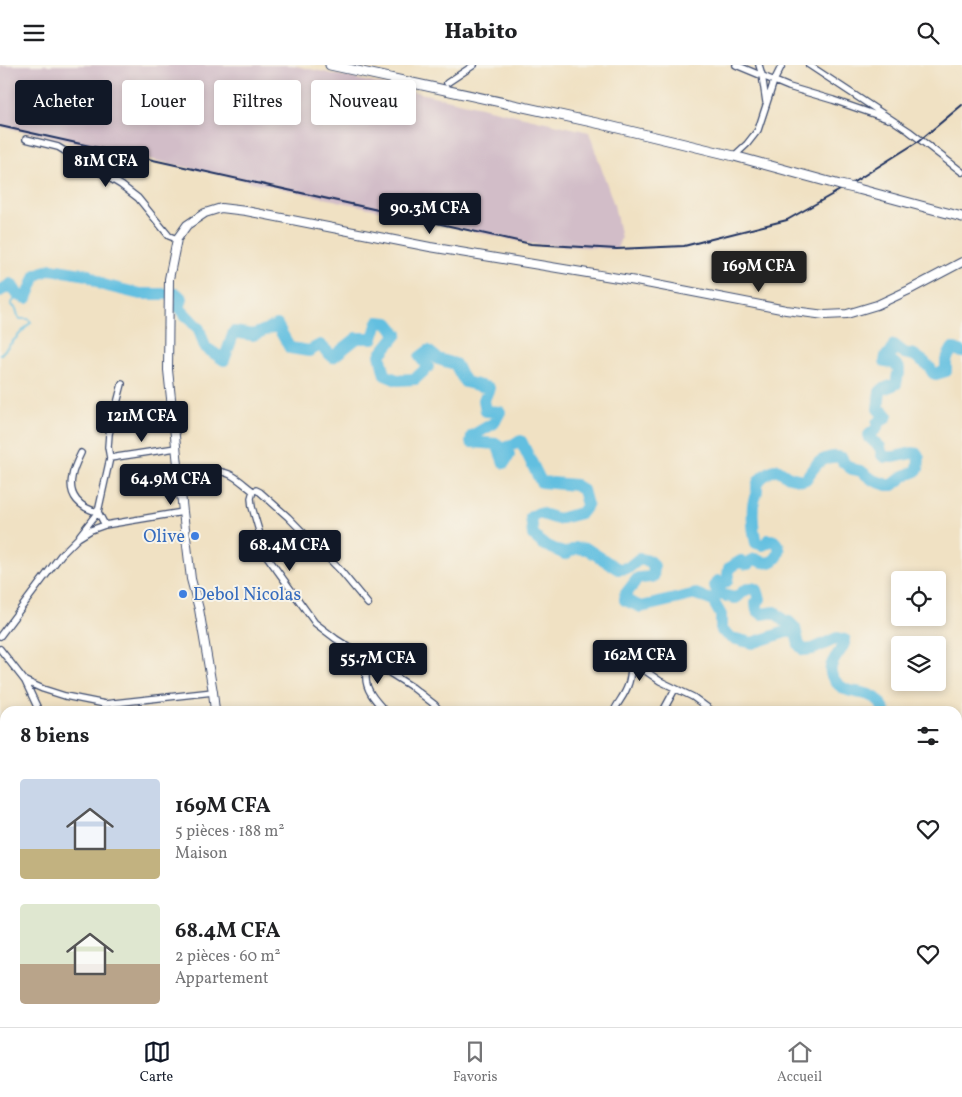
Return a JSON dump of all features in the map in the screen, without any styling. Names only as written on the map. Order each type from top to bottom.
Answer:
[{"type":"main road","points":[[330,65],[347,67],[601,124],[734,156],[962,217]]},
{"type":"street","points":[[447,83],[474,65]]},
{"type":"street","points":[[736,65],[789,87],[833,100],[897,123]]},
{"type":"street","points":[[759,65],[766,103]]},
{"type":"street","points":[[734,156],[758,130],[774,81],[782,65]]},
{"type":"street","points":[[809,65],[909,131],[962,172]]},
{"type":"street","points":[[26,139],[58,147],[122,185],[138,198],[169,236],[177,239]]},
{"type":"street","points":[[214,706],[199,609],[192,579],[168,370],[169,279],[177,239],[187,225],[205,213],[221,208],[246,211],[430,247],[636,281],[786,310],[825,315],[847,314],[877,305],[962,263]]},
{"type":"street","points":[[78,539],[98,512],[110,458],[108,447],[109,434],[122,383]]},
{"type":"street","points":[[110,458],[176,448]]},
{"type":"street","points":[[81,453],[72,477],[71,487],[75,500],[89,510],[98,512],[105,525]]},
{"type":"street","points":[[180,486],[203,473],[215,471],[232,475],[253,491],[260,492],[340,569],[368,604]]},
{"type":"street","points":[[253,491],[250,498],[266,555],[315,623],[336,639],[412,687],[436,706]]},
{"type":"street","points":[[0,636],[61,555],[91,530],[105,525],[183,512]]},
{"type":"street","points":[[0,649],[25,681],[37,706]]},
{"type":"street","points":[[369,659],[366,676],[368,688],[381,706]]},
{"type":"street","points":[[616,706],[628,686],[632,664],[634,663],[660,681],[693,697],[705,706]]},
{"type":"street","points":[[25,681],[64,696],[105,704],[213,692]]},
{"type":"street","points":[[666,706],[675,689]]},
{"type":"shaded area","points":[[0,65],[292,65],[361,80],[311,80],[311,125],[416,125],[416,92],[589,132],[614,205],[621,238],[617,249],[531,244],[0,126]]},
{"type":"waterway","points":[[0,291],[11,284],[18,295],[27,298],[36,275],[51,269],[88,275],[103,285],[140,294],[177,294],[182,299],[179,308],[199,329],[205,347],[224,360],[234,332],[253,335],[277,325],[290,348],[309,351],[320,345],[333,357],[357,338],[373,338],[378,322],[388,323],[397,334],[380,355],[385,375],[397,380],[415,379],[428,367],[420,357],[428,351],[438,359],[455,364],[465,382],[489,388],[484,400],[486,411],[500,412],[494,423],[472,436],[471,442],[497,444],[504,463],[509,455],[507,447],[521,441],[541,482],[575,485],[583,490],[587,505],[581,513],[558,519],[539,513],[531,517],[533,535],[543,544],[565,554],[576,548],[587,549],[618,569],[628,568],[639,559],[649,561],[654,566],[653,577],[638,578],[625,595],[625,600],[641,607],[696,594],[713,601],[721,615],[721,630],[732,638],[752,643],[795,629]]},
{"type":"waterway","points":[[0,355],[31,322],[28,319],[20,319],[16,309],[11,304],[18,295]]},
{"type":"waterway","points":[[882,706],[876,698],[847,690],[832,677],[832,663],[845,640],[837,638],[813,649],[804,650],[799,645],[795,628],[789,622],[784,621],[775,612],[762,614],[757,610],[756,603],[760,599],[757,590],[748,589],[734,598],[717,592],[715,586],[718,581],[722,584],[727,581],[729,568],[741,561],[748,564],[755,559],[769,562],[777,557],[779,552],[777,544],[774,541],[768,540],[763,545],[756,543],[753,529],[753,505],[757,486],[760,480],[768,473],[777,469],[789,477],[803,480],[806,479],[820,461],[836,457],[842,458],[843,462],[849,467],[861,471],[873,480],[893,485],[904,476],[918,469],[919,458],[917,454],[885,457],[882,455],[880,447],[869,435],[877,428],[877,423],[886,418],[887,415],[878,409],[880,392],[896,384],[899,374],[899,368],[894,363],[885,362],[886,356],[892,352],[894,345],[904,353],[914,355],[936,374],[946,371],[946,360],[952,349],[962,352]]},
{"type":"railway","points":[[0,126],[531,244],[617,249],[684,246],[787,220],[849,185],[919,141],[962,105]]},
{"type":"place","name":"Olive","points":[[195,536]]},
{"type":"place","name":"Debol Nicolas","points":[[183,594]]}]
